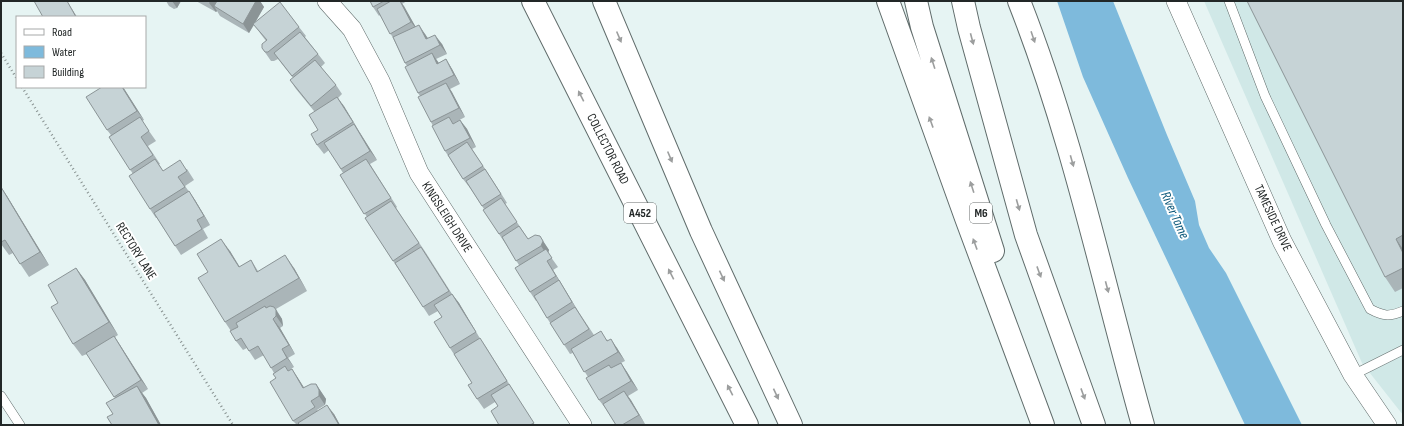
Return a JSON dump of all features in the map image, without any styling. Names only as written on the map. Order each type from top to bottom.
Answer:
[{"type":"highway","name":"COLLECTOR ROAD","points":[[533,1],[748,425]]},
{"type":"highway","points":[[604,1],[701,231],[791,425]]},
{"type":"highway","points":[[888,1],[966,218],[1043,425]]},
{"type":"highway","name":"M6","points":[[916,1],[922,27],[986,229],[1043,425]]},
{"type":"highway","points":[[963,1],[1026,235],[1094,425]]},
{"type":"highway","points":[[1019,1],[1055,103],[1108,290],[1143,425]]},
{"type":"street","name":"KINGSLEIGH DRIVE","points":[[327,1],[352,30],[380,82],[419,172],[582,425]]},
{"type":"street","name":"TAMESIDE DRIVE","points":[[1176,1],[1282,241],[1353,375],[1387,425]]},
{"type":"lane","points":[[1229,1],[1265,96],[1326,224],[1370,309],[1381,315],[1392,316],[1403,311]]},
{"type":"lane","points":[[1353,375],[1403,350]]},
{"type":"lane","points":[[1,396],[20,425]]},
{"type":"path","points":[[1,53],[16,77]]},
{"type":"path","name":"RECTORY LANE","points":[[23,88],[233,425]]},
{"type":"shaded area","points":[[1204,1],[1403,1],[1403,415],[1362,363]]},
{"type":"water","name":"River Tame","points":[[1057,1],[1113,1],[1195,201],[1199,225],[1209,248],[1226,273],[1302,425],[1245,425],[1128,178],[1083,77]]},
{"type":"building","points":[[34,1],[67,1],[75,16],[42,16]]},
{"type":"building","points":[[217,1],[256,1],[243,24],[214,6]]},
{"type":"building","points":[[370,1],[384,1],[373,7]]},
{"type":"building","points":[[391,1],[400,1],[411,22],[390,34],[377,9]]},
{"type":"building","points":[[1247,1],[1403,1],[1403,235],[1396,239],[1403,253],[1403,268],[1385,277]]},
{"type":"building","points":[[280,2],[299,27],[268,52],[265,52],[262,48],[262,44],[267,40],[253,24]]},
{"type":"building","points":[[419,25],[426,39],[435,35],[440,45],[405,63],[393,37]]},
{"type":"building","points":[[300,32],[318,54],[292,76],[274,53]]},
{"type":"building","points":[[432,53],[437,64],[446,59],[454,75],[418,93],[405,67]]},
{"type":"building","points":[[315,60],[336,85],[311,106],[290,80]]},
{"type":"building","points":[[446,83],[459,108],[431,122],[418,97]]},
{"type":"building","points":[[100,88],[123,88],[137,111],[107,130],[86,97]]},
{"type":"building","points":[[337,97],[353,122],[317,145],[311,134],[318,130],[309,115]]},
{"type":"building","points":[[140,117],[149,131],[141,137],[153,155],[130,170],[109,137]]},
{"type":"building","points":[[449,117],[453,124],[460,120],[470,138],[445,151],[432,126]]},
{"type":"building","points":[[354,124],[370,151],[341,169],[324,143]]},
{"type":"building","points":[[467,142],[483,166],[463,179],[448,155]]},
{"type":"building","points":[[155,159],[163,171],[180,160],[187,171],[178,177],[185,187],[150,209],[129,176]]},
{"type":"building","points":[[366,159],[391,198],[364,214],[340,175]]},
{"type":"building","points":[[485,169],[501,194],[482,206],[466,181]]},
{"type":"building","points":[[1,187],[40,252],[20,264],[5,240],[1,242]]},
{"type":"building","points":[[189,191],[204,216],[197,220],[202,229],[175,246],[154,213]]},
{"type":"building","points":[[501,198],[517,222],[499,234],[483,210]]},
{"type":"building","points":[[391,201],[419,243],[393,261],[365,218]]},
{"type":"building","points":[[519,226],[528,239],[535,235],[540,236],[543,241],[541,246],[516,261],[502,237]]},
{"type":"building","points":[[221,239],[239,267],[251,260],[257,272],[285,255],[299,278],[225,322],[198,278],[208,272],[197,254]]},
{"type":"building","points":[[421,247],[449,291],[423,307],[395,263]]},
{"type":"building","points":[[546,249],[552,258],[547,261],[556,276],[530,292],[515,268]]},
{"type":"building","points":[[76,268],[109,322],[73,344],[51,307],[58,303],[48,285]]},
{"type":"building","points":[[559,280],[572,302],[547,318],[534,296]]},
{"type":"building","points":[[452,294],[476,332],[450,348],[434,322],[442,317],[434,305]]},
{"type":"building","points":[[265,306],[266,308],[270,306],[274,307],[276,310],[276,316],[273,319],[289,345],[282,349],[287,358],[271,368],[258,346],[249,351],[241,338],[236,341],[230,331],[238,327],[236,323]]},
{"type":"building","points":[[575,307],[589,329],[564,345],[550,323]]},
{"type":"building","points":[[601,331],[607,341],[611,339],[618,352],[584,372],[571,349]]},
{"type":"building","points":[[114,336],[141,380],[114,397],[86,353]]},
{"type":"building","points":[[480,338],[507,381],[477,399],[468,385],[472,383],[454,354]]},
{"type":"building","points":[[621,363],[631,381],[599,400],[586,378],[609,365],[611,368]]},
{"type":"building","points":[[285,366],[288,371],[292,369],[303,388],[311,384],[316,384],[319,390],[319,396],[311,401],[315,407],[293,421],[270,382],[276,378],[273,374]]},
{"type":"building","points":[[509,384],[534,423],[530,425],[499,425],[491,411],[498,406],[491,395]]},
{"type":"building","points":[[137,386],[159,425],[112,425],[107,417],[113,414],[106,403]]},
{"type":"building","points":[[624,391],[639,415],[622,425],[616,425],[603,404]]},
{"type":"building","points":[[327,405],[339,425],[300,425],[298,423]]}]
